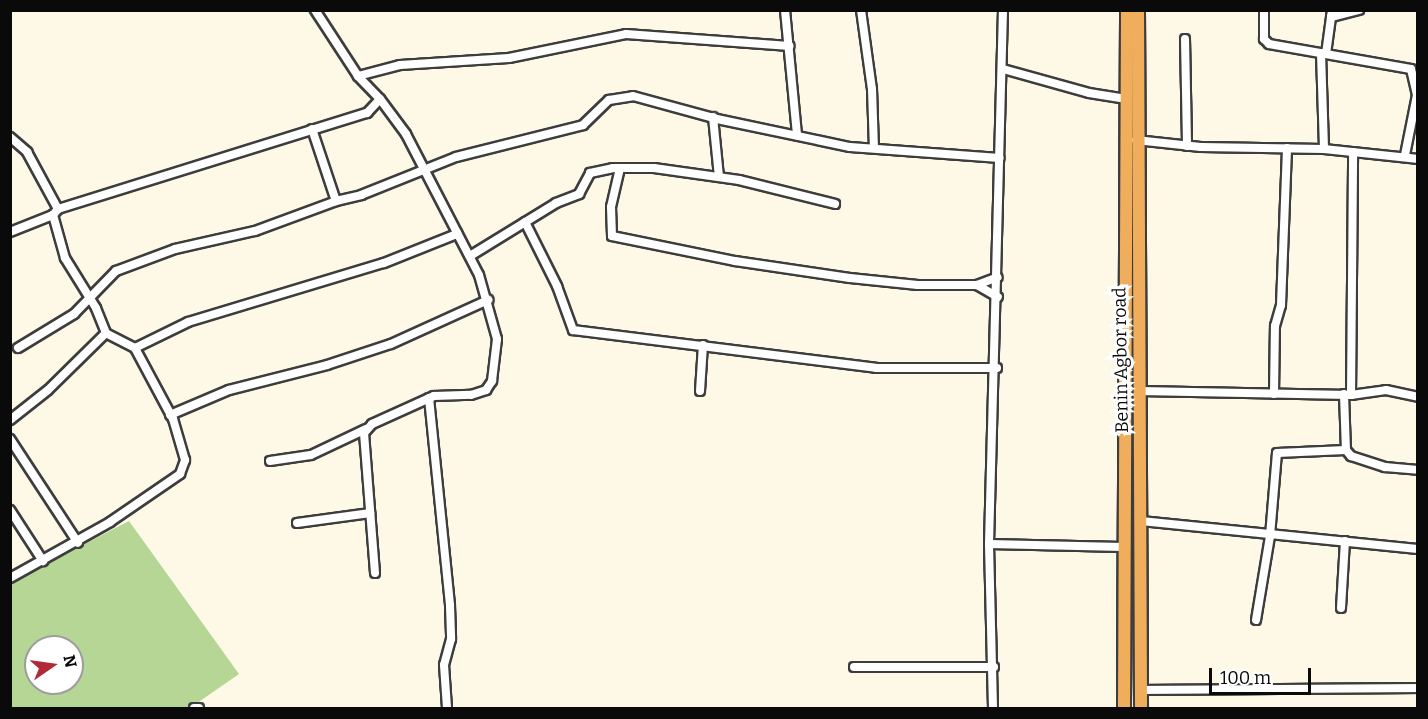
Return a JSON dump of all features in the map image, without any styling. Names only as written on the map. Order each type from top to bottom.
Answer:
[{"type":"highway","name":"Benin Agbor road","points":[[1127,10],[1127,99],[1132,140],[1139,391],[1141,708]]},
{"type":"highway","name":"Benin Agbor road","points":[[1124,708],[1124,547],[1132,140],[1138,10]]},
{"type":"street","points":[[270,461],[310,455],[429,398],[471,395],[490,387],[497,339],[488,300],[470,256],[406,134],[380,99],[358,76],[315,10]]},
{"type":"street","points":[[785,10],[797,135]]},
{"type":"street","points":[[861,10],[872,89],[874,148]]},
{"type":"street","points":[[993,708],[994,667],[989,544],[997,368],[1003,10]]},
{"type":"street","points":[[1264,10],[1265,42],[1408,67],[1417,95],[1405,155]]},
{"type":"street","points":[[1324,149],[1324,54],[1331,14],[1359,10]]},
{"type":"street","points":[[358,76],[400,65],[509,58],[626,34],[790,46]]},
{"type":"street","points":[[1185,39],[1187,146]]},
{"type":"street","points":[[1003,69],[1089,93],[1127,99]]},
{"type":"street","points":[[18,348],[74,314],[113,273],[125,267],[176,249],[255,231],[336,201],[361,195],[456,157],[583,125],[609,100],[620,97],[633,96],[713,117],[874,148],[1000,158]]},
{"type":"street","points":[[10,232],[55,212],[367,113],[380,99]]},
{"type":"street","points":[[713,117],[719,177]]},
{"type":"street","points":[[312,129],[336,201]]},
{"type":"street","points":[[10,137],[27,152],[55,212],[61,250],[89,297],[106,333],[135,348],[170,415],[185,460],[180,474],[78,543],[10,578]]},
{"type":"street","points":[[1132,140],[1187,146],[1324,149],[1405,155],[1418,159]]},
{"type":"street","points":[[1274,394],[1275,326],[1281,305],[1287,148]]},
{"type":"street","points":[[1353,152],[1346,450],[1354,458],[1384,467],[1418,470]]},
{"type":"street","points":[[620,168],[611,207],[612,237],[735,261],[850,278],[918,285],[977,285],[998,277]]},
{"type":"street","points":[[470,256],[525,222],[579,194],[590,173],[620,168],[654,168],[719,177],[835,204]]},
{"type":"street","points":[[525,222],[557,286],[573,330],[876,368],[997,368]]},
{"type":"street","points":[[135,348],[188,322],[384,263],[457,234]]},
{"type":"street","points":[[977,285],[998,297]]},
{"type":"street","points":[[170,415],[229,390],[327,365],[391,344],[488,300]]},
{"type":"street","points":[[10,420],[48,390],[106,333]]},
{"type":"street","points":[[700,391],[703,345]]},
{"type":"street","points":[[1139,391],[1348,394],[1386,390],[1418,397]]},
{"type":"street","points":[[429,398],[450,606],[451,639],[444,665],[447,708]]},
{"type":"street","points":[[367,428],[364,438],[375,573]]},
{"type":"street","points":[[10,439],[78,543]]},
{"type":"street","points":[[1256,620],[1270,536],[1277,453],[1346,450]]},
{"type":"street","points":[[10,510],[43,561]]},
{"type":"street","points":[[297,523],[370,513]]},
{"type":"street","points":[[1141,521],[1270,536],[1418,549]]},
{"type":"street","points":[[1341,608],[1345,541]]},
{"type":"street","points":[[989,544],[1124,547]]},
{"type":"street","points":[[854,667],[994,667]]},
{"type":"street","points":[[1141,690],[1418,688]]},
{"type":"green space","points":[[129,521],[239,674],[190,708],[11,708],[11,582]]}]
